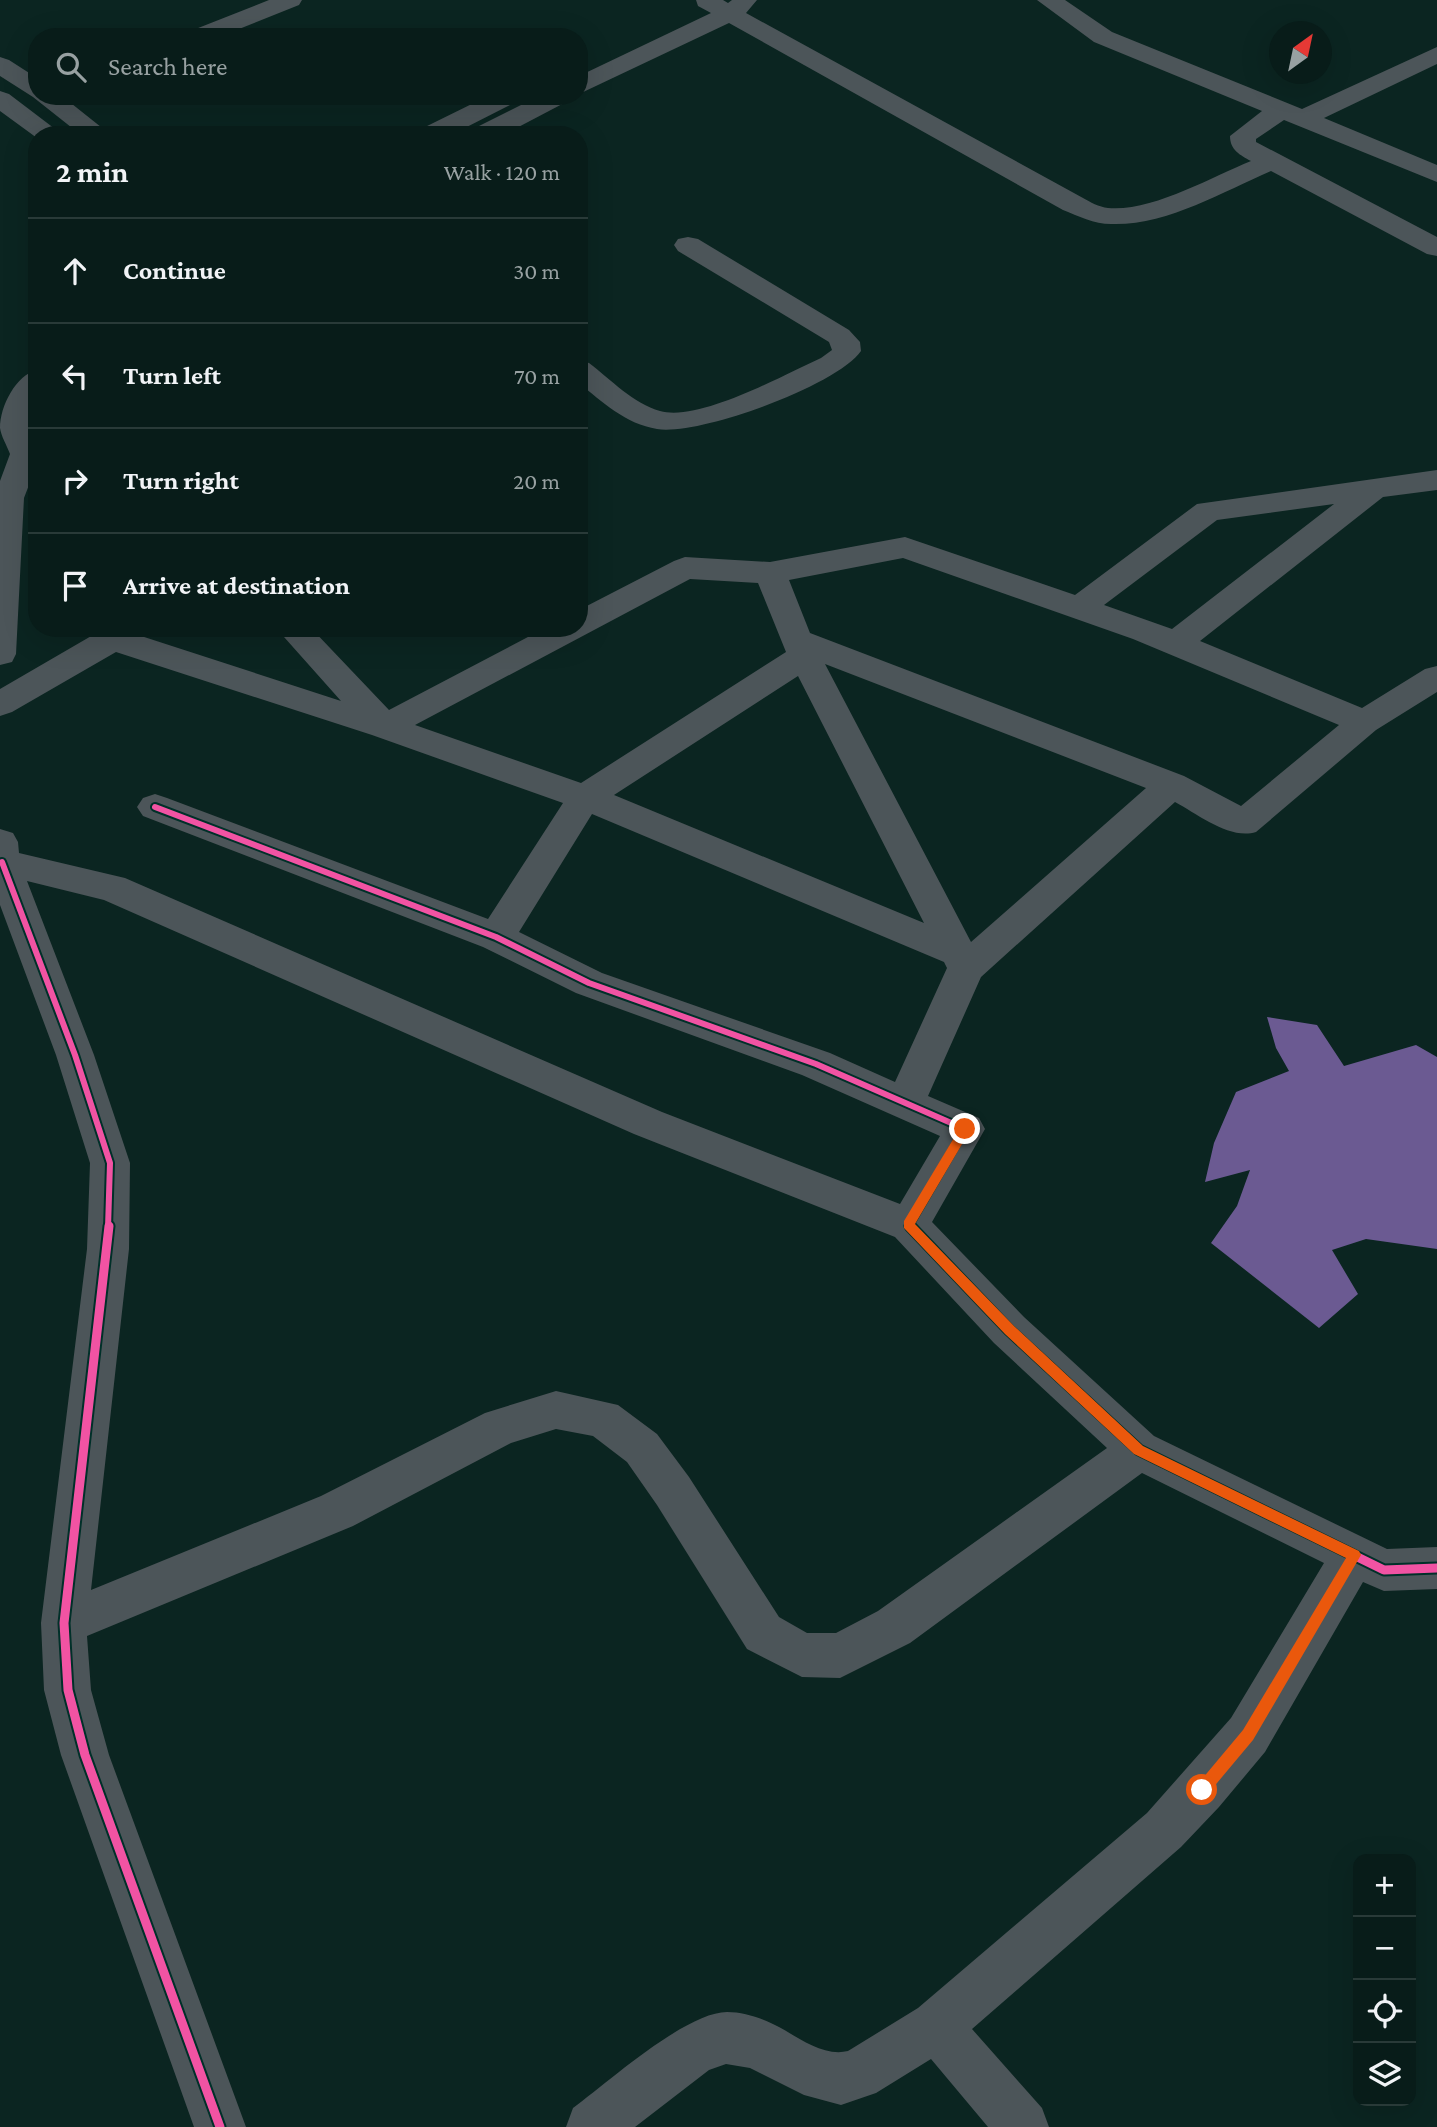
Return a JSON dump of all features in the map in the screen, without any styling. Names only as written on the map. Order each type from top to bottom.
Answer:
[{"type":"street","points":[[220,28],[290,0]]},
{"type":"street","points":[[1049,0],[1103,37],[1437,174]]},
{"type":"street","points":[[724,4],[1073,204],[1093,212],[1108,216],[1147,212],[1273,161]]},
{"type":"street","points":[[588,58],[724,4]]},
{"type":"street","points":[[588,81],[724,4]]},
{"type":"street","points":[[1437,54],[1247,133],[1242,140],[1247,148],[1437,248]]},
{"type":"street","points":[[0,65],[28,85]]},
{"type":"street","points":[[4,102],[28,95]]},
{"type":"street","points":[[4,102],[37,126]]},
{"type":"street","points":[[57,105],[86,126]]},
{"type":"street","points":[[447,126],[491,105]]},
{"type":"street","points":[[501,126],[541,105]]},
{"type":"street","points":[[588,376],[635,410],[654,419],[688,421],[708,417],[831,365],[847,351],[846,342],[839,336],[688,245]]},
{"type":"street","points":[[28,390],[22,397],[15,427],[28,445]]},
{"type":"street","points":[[0,654],[4,498],[28,454]]},
{"type":"street","points":[[1079,608],[1208,511],[1372,489],[1433,485]]},
{"type":"street","points":[[1176,643],[1372,489]]},
{"type":"street","points":[[588,619],[685,568],[770,573],[905,547],[1176,643],[1364,722]]},
{"type":"street","points":[[770,573],[800,648],[962,960]]},
{"type":"street","points":[[0,704],[114,637]]},
{"type":"street","points":[[128,637],[585,797],[962,960]]},
{"type":"street","points":[[300,637],[384,727]]},
{"type":"street","points":[[384,727],[555,637]]},
{"type":"street","points":[[800,648],[1172,785],[1244,823],[1364,722],[1437,677]]},
{"type":"street","points":[[496,937],[585,797],[800,648]]},
{"type":"street","points":[[905,1103],[962,960],[1172,785]]},
{"type":"street","points":[[155,807],[496,937],[589,983],[816,1064],[965,1129],[909,1225]]},
{"type":"street","points":[[1,852],[112,888],[648,1123],[909,1225],[1009,1330],[1139,1450],[1384,1570],[1437,1568]]},
{"type":"street","points":[[1,852],[75,1055],[110,1163],[108,1249],[64,1623],[62,1660],[66,1697],[220,2127]]},
{"type":"street","points":[[64,1623],[337,1511],[500,1427],[556,1410],[603,1419],[642,1448],[673,1491],[763,1633],[802,1655],[840,1656],[894,1627],[1139,1450]]},
{"type":"street","points":[[592,2127],[691,2052],[712,2042],[726,2038],[756,2043],[804,2069],[841,2079],[858,2075],[936,2026],[1164,1830],[1202,1790],[1248,1735],[1354,1555]]},
{"type":"street","points":[[936,2026],[1023,2127]]},
{"type":"shaded area","points":[[1267,1017],[1317,1025],[1344,1066],[1416,1045],[1437,1057],[1437,1249],[1366,1239],[1332,1250],[1358,1294],[1319,1328],[1211,1243],[1237,1206],[1250,1170],[1205,1182],[1214,1143],[1236,1092],[1289,1071],[1276,1048]]},
{"type":"cycle path","points":[[155,807],[496,937],[589,983],[816,1064],[965,1129],[909,1225],[1009,1330],[1139,1450],[1384,1570],[1437,1568]]},
{"type":"cycle path","points":[[2,862],[75,1055],[110,1163],[108,1249],[64,1623],[64,1659],[68,1690],[85,1755],[220,2127]]},
{"type":"route","points":[[965,1129],[909,1225],[1009,1330],[1139,1450],[1354,1555],[1248,1735],[1202,1790]]}]
